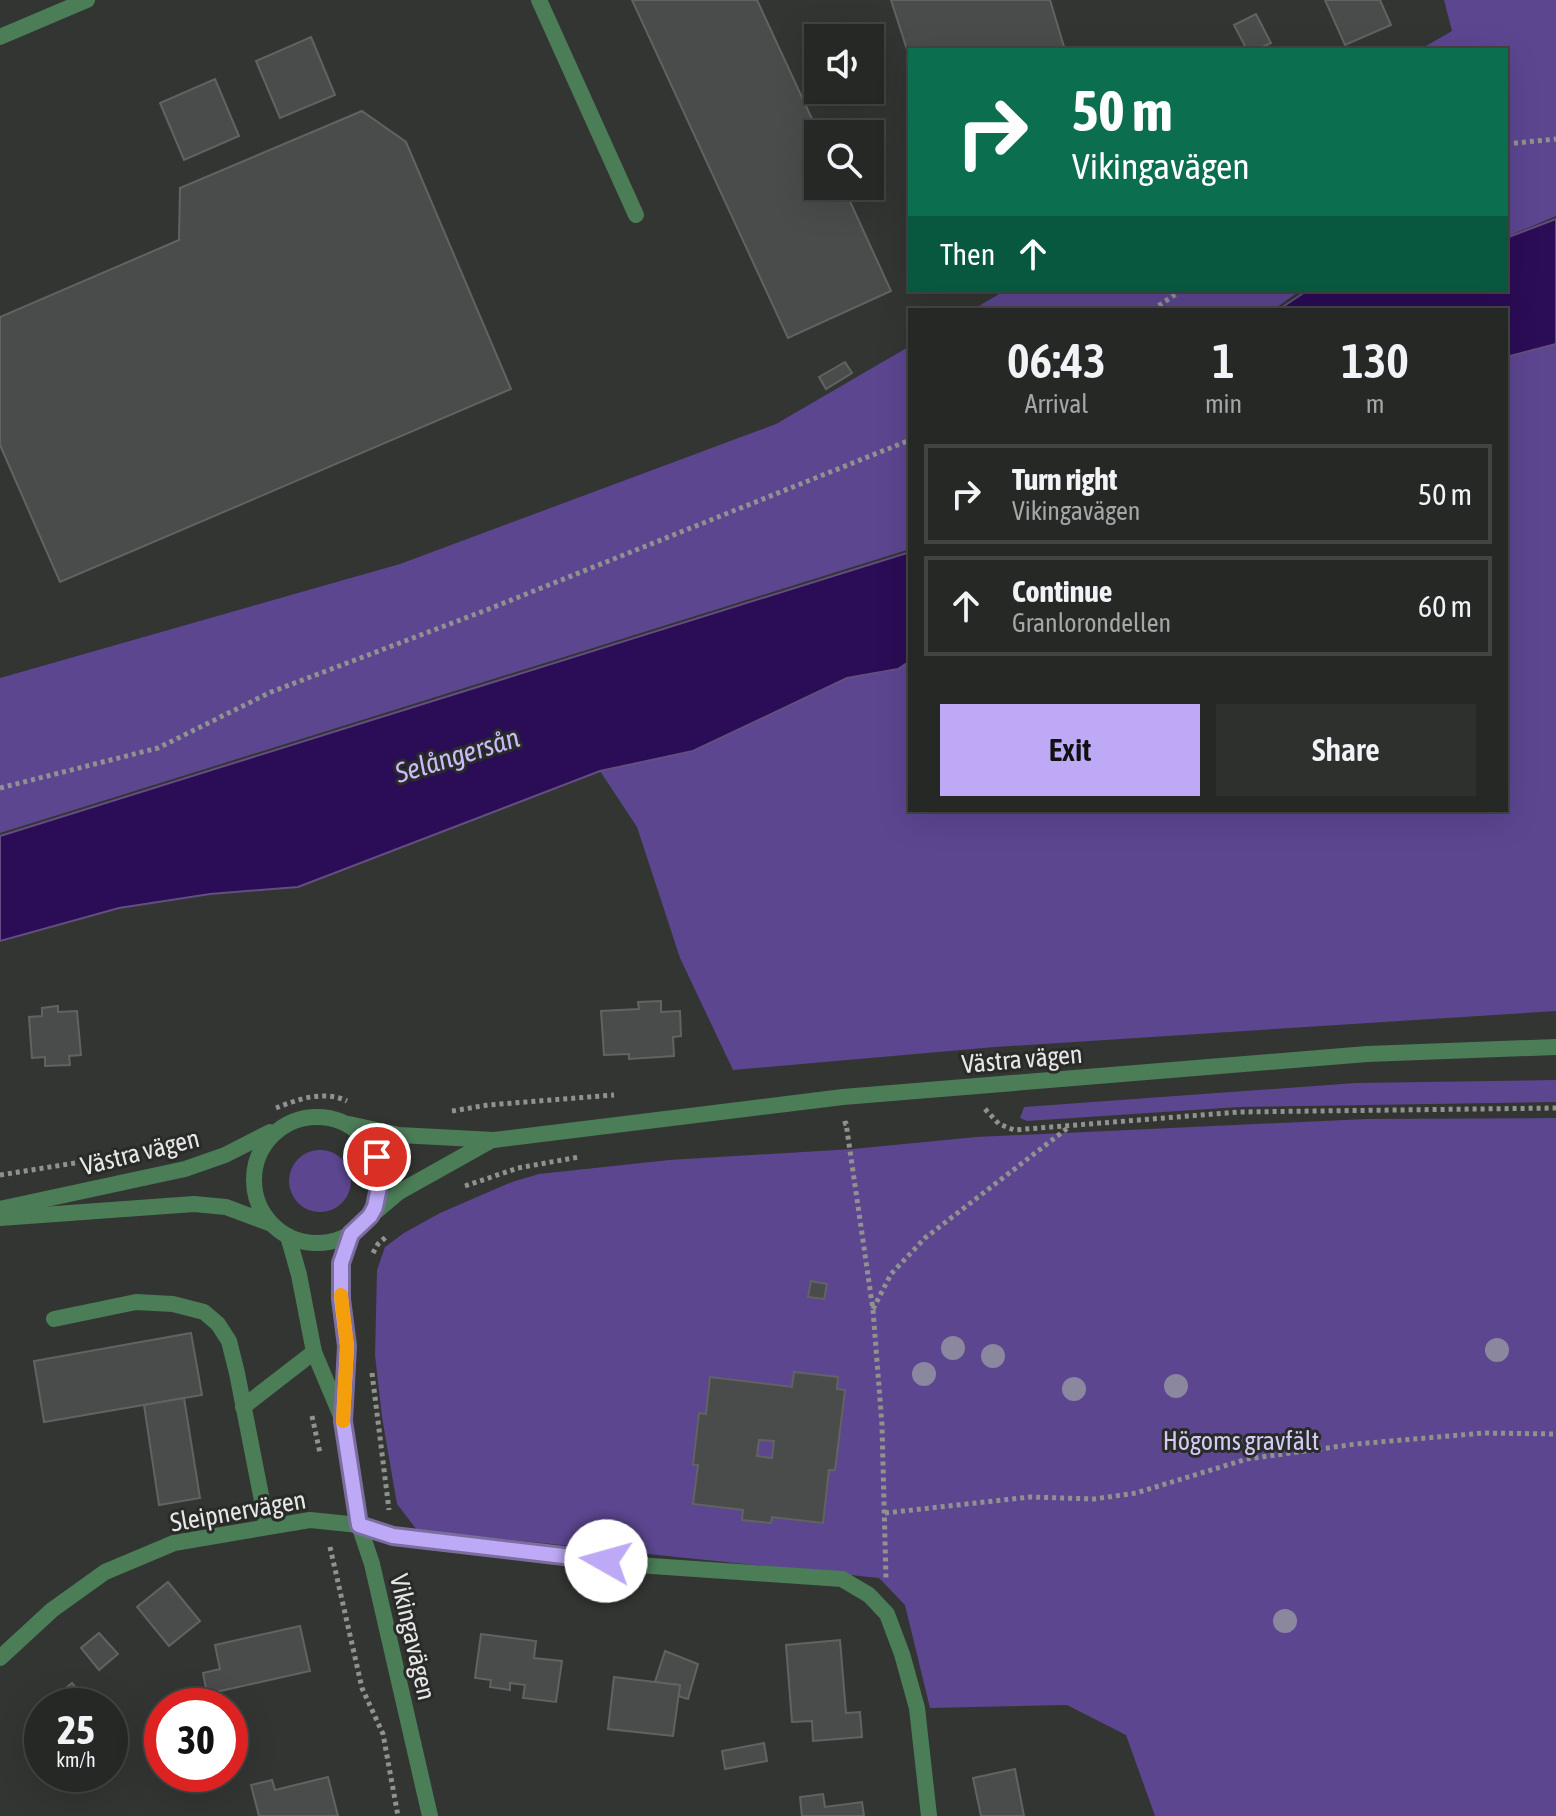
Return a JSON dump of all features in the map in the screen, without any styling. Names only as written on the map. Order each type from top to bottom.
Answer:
[{"type":"street","points":[[0,37],[87,0]]},
{"type":"street","points":[[539,0],[636,215]]},
{"type":"street","name":"Västra vägen","points":[[349,1124],[399,1135],[494,1140],[843,1097],[1367,1054],[1556,1047]]},
{"type":"street","points":[[316,1116],[349,1124],[360,1133],[377,1157],[381,1177],[370,1216],[351,1234],[334,1241],[303,1242],[288,1236],[271,1224],[255,1197],[253,1176],[262,1147],[286,1124],[316,1116]]},
{"type":"street","name":"Västra vägen","points":[[0,1209],[185,1169],[225,1155],[286,1124]]},
{"type":"street","name":"Västra vägen","points":[[370,1216],[399,1192],[494,1140]]},
{"type":"street","name":"Västra vägen","points":[[0,1218],[194,1204],[226,1207],[271,1224]]},
{"type":"street","name":"Vikingavägen","points":[[351,1234],[341,1263],[341,1299],[347,1346],[343,1421],[359,1525],[372,1564],[430,1816]]},
{"type":"street","name":"Vikingavägen","points":[[288,1236],[314,1352],[343,1421]]},
{"type":"street","points":[[54,1319],[136,1302],[173,1304],[204,1312],[218,1324],[229,1341],[267,1526]]},
{"type":"street","points":[[243,1407],[314,1352]]},
{"type":"street","name":"Sleipnervägen","points":[[0,1658],[52,1610],[105,1572],[174,1543],[310,1520],[359,1525],[393,1536],[637,1565],[842,1579],[869,1595],[887,1614]]},
{"type":"street","points":[[887,1614],[917,1708],[929,1816]]},
{"type":"path","points":[[1508,144],[1556,139]]},
{"type":"path","points":[[1155,308],[1179,292]]},
{"type":"path","points":[[0,788],[158,748],[271,692],[489,609],[908,441]]},
{"type":"path","points":[[451,1111],[614,1095]]},
{"type":"path","points":[[269,1111],[298,1099],[320,1096],[337,1096],[352,1104]]},
{"type":"path","points":[[983,1107],[999,1124],[1014,1130],[1239,1112],[1556,1108]]},
{"type":"path","points":[[832,1125],[846,1123],[873,1310],[882,1425],[887,1614]]},
{"type":"path","points":[[873,1310],[891,1274],[925,1238],[1070,1127]]},
{"type":"path","points":[[462,1188],[518,1168],[582,1156]]},
{"type":"path","points":[[0,1175],[115,1157]]},
{"type":"path","points":[[372,1255],[389,1234]]},
{"type":"path","points":[[371,1361],[393,1536]]},
{"type":"path","points":[[310,1408],[320,1453]]},
{"type":"path","points":[[885,1513],[1030,1497],[1094,1499],[1136,1493],[1247,1459],[1356,1444],[1484,1433],[1556,1434]]},
{"type":"path","points":[[330,1521],[330,1546],[342,1603],[362,1688],[383,1734],[398,1816]]},
{"type":"green space","points":[[1444,0],[1556,0],[1556,216],[1508,236],[1508,48],[1422,48],[1452,31]]},
{"type":"green space","points":[[1003,292],[1298,292],[1276,308],[975,308]]},
{"type":"green space","points":[[1556,344],[1556,1011],[995,1047],[733,1070],[680,958],[637,827],[600,771],[693,751],[847,678],[898,669],[908,662],[908,812],[1508,812],[1508,356]]},
{"type":"green space","points":[[908,347],[908,550],[0,833],[0,678],[400,564],[776,424]]},
{"type":"green space","points":[[1556,1080],[1556,1102],[1239,1107],[1027,1121],[1020,1118],[1024,1107],[1356,1083]]},
{"type":"green space","name":"Högoms gravfält","points":[[1556,1118],[1556,1816],[1155,1816],[1126,1735],[1067,1705],[930,1708],[905,1605],[879,1578],[417,1530],[397,1504],[375,1355],[377,1270],[385,1247],[440,1213],[512,1182],[539,1174],[669,1160],[853,1149],[976,1137],[1366,1119]]},
{"type":"green space","points":[[320,1150],[342,1159],[351,1181],[342,1203],[320,1212],[298,1203],[289,1181],[298,1159]]},
{"type":"water","points":[[1556,219],[1556,344],[1508,356],[1508,308],[1281,308],[1305,292],[1508,292],[1508,237]]},
{"type":"water","name":"Selångersån","points":[[908,553],[908,662],[898,669],[847,678],[693,751],[600,771],[298,887],[210,894],[119,908],[0,941],[0,836]]},
{"type":"building","points":[[632,0],[757,0],[813,120],[804,120],[804,200],[849,200],[891,291],[788,338]]},
{"type":"building","points":[[891,0],[1050,0],[1064,48],[908,48],[908,53]]},
{"type":"building","points":[[1325,0],[1380,0],[1391,25],[1345,45]]},
{"type":"building","points":[[1256,14],[1271,43],[1260,48],[1246,48],[1234,25]]},
{"type":"building","points":[[311,37],[335,95],[280,118],[256,61]]},
{"type":"building","points":[[215,79],[239,136],[184,160],[160,103]]},
{"type":"building","points":[[362,111],[406,142],[511,389],[60,582],[0,445],[0,317],[179,240],[180,188]]},
{"type":"building","points":[[845,362],[852,373],[826,389],[819,377]]},
{"type":"building","points":[[661,1001],[661,1012],[680,1011],[681,1036],[673,1037],[674,1056],[629,1059],[629,1054],[604,1055],[601,1011],[639,1009],[638,1002]]},
{"type":"building","points":[[58,1006],[58,1012],[77,1011],[81,1055],[69,1056],[70,1065],[45,1066],[45,1057],[32,1058],[29,1017],[42,1016],[42,1008]]},
{"type":"building","points":[[811,1281],[827,1284],[824,1299],[808,1297]]},
{"type":"building","points":[[191,1333],[202,1395],[44,1422],[34,1361]]},
{"type":"building","points":[[794,1372],[838,1377],[837,1389],[845,1390],[835,1470],[829,1470],[823,1523],[772,1517],[771,1523],[742,1520],[743,1510],[693,1504],[698,1465],[693,1465],[699,1413],[706,1414],[710,1377],[792,1387]],"holes":[[[759,1440],[774,1441],[772,1458],[757,1456]]]},
{"type":"building","points":[[184,1398],[200,1498],[159,1505],[144,1405]]},
{"type":"building","points":[[168,1582],[200,1621],[169,1646],[137,1607]]},
{"type":"building","points":[[300,1626],[310,1671],[234,1688],[206,1688],[203,1673],[220,1669],[215,1645]]},
{"type":"building","points":[[99,1633],[118,1654],[99,1670],[81,1648]]},
{"type":"building","points":[[481,1634],[536,1641],[534,1658],[562,1661],[556,1702],[523,1698],[525,1685],[510,1683],[510,1690],[490,1687],[491,1680],[475,1678]]},
{"type":"building","points":[[840,1640],[846,1713],[860,1712],[862,1737],[813,1741],[812,1721],[792,1722],[786,1645]]},
{"type":"building","points":[[665,1651],[698,1664],[688,1699],[678,1696],[680,1685],[655,1682]]},
{"type":"building","points":[[614,1677],[680,1685],[673,1736],[608,1729]]},
{"type":"building","points":[[764,1743],[767,1761],[725,1769],[722,1751]]},
{"type":"building","points":[[1015,1769],[1024,1816],[981,1816],[973,1778]]},
{"type":"building","points":[[328,1777],[338,1816],[259,1816],[251,1785],[272,1780],[275,1790]]},
{"type":"building","points":[[823,1794],[825,1807],[862,1802],[864,1816],[802,1816],[800,1797]]},
{"type":"slow traffic","points":[[341,1295],[347,1346],[343,1421]]},
{"type":"route","points":[[377,1157],[381,1177],[375,1207],[351,1234],[341,1263],[341,1299],[347,1346],[343,1421],[359,1525],[393,1536],[606,1561]]}]
